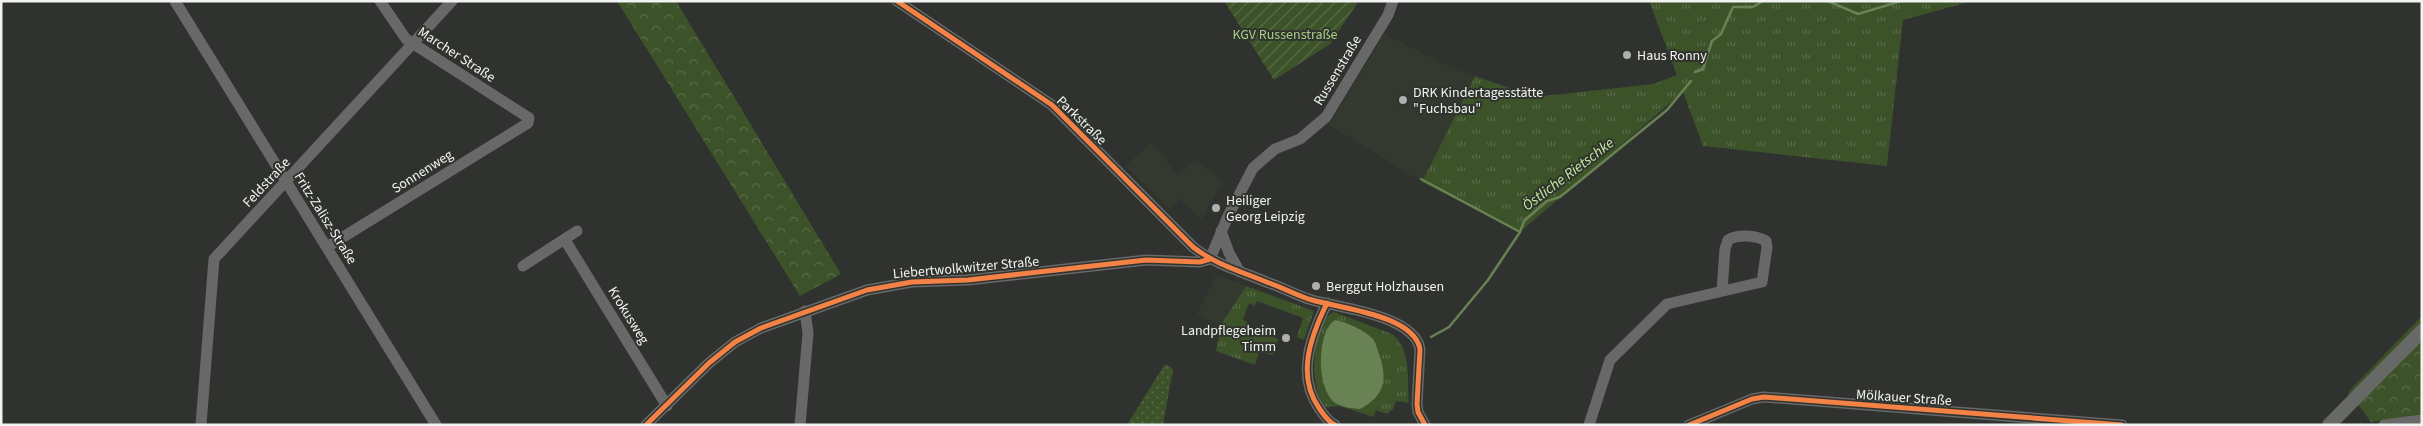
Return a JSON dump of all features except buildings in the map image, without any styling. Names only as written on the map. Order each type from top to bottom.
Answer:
[{"type":"main road","points":[[2333,424],[2422,331]]},
{"type":"street","name":"Fritz-Zalisz-Straße","points":[[175,1],[436,425]]},
{"type":"street","name":"Marcher Straße","points":[[380,1],[406,39],[529,118]]},
{"type":"street","name":"Feldstraße","points":[[201,425],[214,259],[452,1]]},
{"type":"street","name":"Parkstraße","points":[[898,1],[1052,105],[1193,246],[1210,259]]},
{"type":"street","name":"Russenstraße","points":[[1210,259],[1221,230],[1253,168],[1275,150],[1300,139],[1326,117],[1388,15],[1393,1]]},
{"type":"street","name":"Sonnenweg","points":[[327,247],[528,123],[529,118]]},
{"type":"street","points":[[1221,230],[1229,253],[1240,272]]},
{"type":"street","points":[[523,266],[577,231]]},
{"type":"street","points":[[1589,425],[1606,368],[1621,349],[1667,304],[1762,282],[1767,247],[1766,241],[1760,238],[1738,237],[1728,240],[1725,249],[1722,291]]},
{"type":"street","name":"Krokusweg","points":[[565,240],[667,406]]},
{"type":"street","points":[[1210,259],[1312,300],[1356,309],[1379,317],[1399,326],[1416,338],[1420,349],[1417,404],[1418,412],[1425,425]]},
{"type":"street","name":"Liebertwolkwitzer Straße","points":[[646,425],[709,363],[734,342],[761,328],[867,290],[912,282],[968,280],[1146,260],[1200,262],[1210,259]]},
{"type":"street","points":[[1327,303],[1311,337],[1307,379],[1315,402],[1329,422],[1335,425]]},
{"type":"street","points":[[800,425],[808,333],[805,311]]},
{"type":"street","name":"Mölkauer Straße","points":[[1688,425],[1752,399],[1764,397],[2122,425]]},
{"type":"street","points":[[2384,425],[2422,420]]},
{"type":"shaded area","name":"DRK Kindertagesstätte \"Fuchsbau\"","points":[[1384,34],[1443,64],[1475,76],[1422,182],[1329,125]]},
{"type":"shaded area","points":[[1152,142],[1178,175],[1195,160],[1223,181],[1201,220],[1180,199],[1170,210],[1125,166]]},
{"type":"shaded area","points":[[1216,274],[1246,286],[1223,326],[1197,315]]},
{"type":"shaded area","points":[[1335,320],[1365,332],[1373,339],[1382,363],[1384,379],[1382,386],[1375,398],[1360,409],[1337,404],[1325,388],[1321,362],[1322,349],[1324,337]]},
{"type":"green space","points":[[617,1],[676,1],[841,274],[800,296]]},
{"type":"green space","name":"KGV Russenstraße","points":[[1224,1],[1358,2],[1330,44],[1274,80]]},
{"type":"green space","points":[[1649,1],[1972,1],[1903,20],[1887,166],[1703,146],[1683,92],[1520,232],[1422,182],[1475,76],[1535,97],[1653,84],[1677,75]]},
{"type":"green space","points":[[1246,286],[1314,311],[1304,340],[1297,337],[1303,318],[1257,301],[1254,306],[1249,303],[1243,320],[1247,322],[1246,327],[1278,339],[1273,355],[1259,352],[1255,365],[1216,351],[1221,325]]},
{"type":"green space","points":[[1334,312],[1392,334],[1398,341],[1406,357],[1409,403],[1396,401],[1393,409],[1387,414],[1376,410],[1374,417],[1339,406],[1326,407],[1320,399],[1316,387],[1315,357],[1321,328],[1326,318]]},
{"type":"green space","points":[[2422,316],[2422,325],[2350,397],[2348,394],[2350,390]]},
{"type":"green space","points":[[2422,338],[2422,415],[2371,422],[2357,403]]},
{"type":"green space","points":[[1165,364],[1173,369],[1163,425],[1127,425]]},
{"type":"waterway","name":"Östliche Rietschke","points":[[1695,72],[1703,69],[1712,41],[1721,34],[1733,7],[1753,7],[1763,1]]},
{"type":"waterway","name":"Östliche Rietschke","points":[[1828,1],[1858,14],[1901,1]]},
{"type":"waterway","name":"Östliche Rietschke","points":[[1431,337],[1449,327],[1488,280],[1520,232],[1524,221],[1547,201],[1560,197],[1667,110],[1691,81]]},
{"type":"waterway","points":[[1421,179],[1520,232]]},
{"type":"cycle path","points":[[897,1],[1052,105],[1193,247],[1211,259],[1307,298],[1374,315],[1404,328],[1415,337],[1420,349],[1417,404],[1418,412],[1425,425]]},
{"type":"cycle path","points":[[646,425],[709,363],[735,342],[761,328],[867,290],[912,282],[968,280],[1146,260],[1200,262],[1210,259]]},
{"type":"cycle path","points":[[1327,303],[1311,342],[1307,369],[1312,395],[1324,415],[1335,425]]},
{"type":"cycle path","points":[[1689,425],[1752,399],[1764,397],[2122,425]]},
{"type":"place","name":"Haus Ronny","points":[[1627,55]]},
{"type":"place","name":"DRK Kindertagesstätte \"Fuchsbau\"","points":[[1403,100]]},
{"type":"place","name":"Heiliger Georg Leipzig","points":[[1216,208]]},
{"type":"place","name":"Berggut Holzhausen","points":[[1316,286]]},
{"type":"place","name":"Landpflegeheim Timm","points":[[1286,338]]}]
